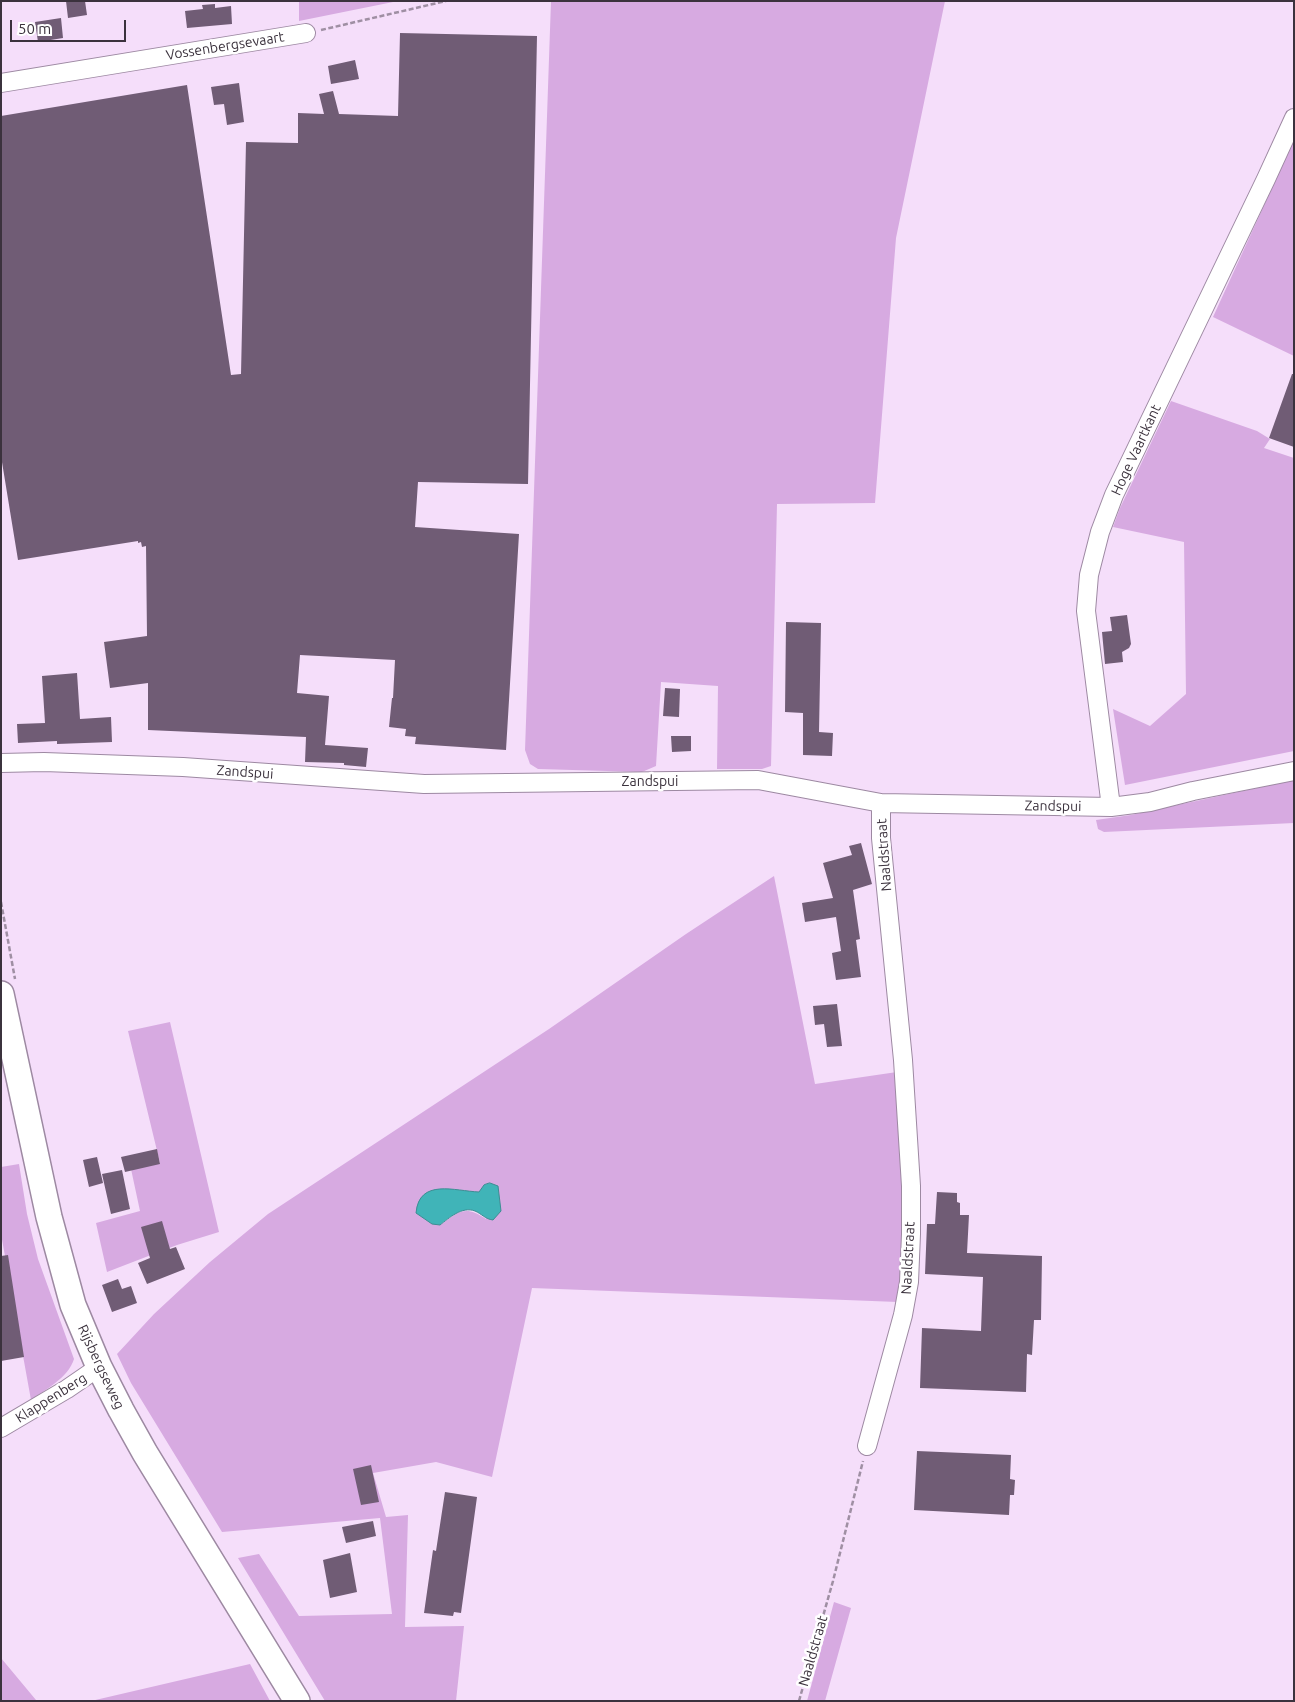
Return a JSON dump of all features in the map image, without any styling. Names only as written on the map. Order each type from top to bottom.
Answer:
[{"type":"main road","name":"Rijsbergseweg","points":[[1,994],[48,1217],[73,1305],[99,1367],[145,1453],[297,1701]]},
{"type":"street","name":"Vossenbergsevaart","points":[[1,82],[306,33]]},
{"type":"street","name":"Hoge Vaartkant","points":[[1112,807],[1086,611],[1090,575],[1100,532],[1114,495],[1294,118]]},
{"type":"street","name":"Zandspui","points":[[1,763],[44,762],[183,767],[424,784],[758,780],[881,803],[1112,807],[1150,802],[1193,791],[1294,771]]},
{"type":"street","name":"Naaldstraat","points":[[867,1446],[903,1315],[909,1282],[911,1234],[911,1186],[903,1060],[881,838],[881,803]]},
{"type":"street","name":"Klappenberg","points":[[1,1428],[67,1389],[99,1367]]},
{"type":"path","points":[[306,33],[446,1]]},
{"type":"path","name":"Naaldstraat","points":[[799,1701],[833,1581],[867,1446]]},
{"type":"shaded area","points":[[299,1],[398,1],[299,21]]},
{"type":"shaded area","points":[[551,1],[945,1],[896,238],[875,503],[777,504],[771,766],[762,769],[717,769],[718,686],[661,682],[656,766],[642,772],[538,769],[530,764],[525,750]]},
{"type":"shaded area","points":[[1294,140],[1294,356],[1213,317]]},
{"type":"shaded area","points":[[1171,401],[1257,431],[1270,439],[1264,448],[1294,458],[1294,751],[1125,785],[1113,709],[1150,726],[1186,694],[1184,542],[1113,527],[1120,508]]},
{"type":"shaded area","points":[[1294,780],[1294,823],[1104,832],[1098,829],[1096,820],[1131,815]]},
{"type":"shaded area","points":[[774,876],[815,1084],[897,1072],[904,1216],[898,1302],[532,1288],[492,1477],[436,1462],[373,1473],[386,1517],[408,1515],[405,1627],[464,1626],[456,1701],[325,1701],[238,1558],[259,1554],[299,1616],[392,1614],[380,1518],[222,1532],[131,1383],[117,1354],[154,1314],[210,1262],[268,1214],[549,1029],[686,934]],"holes":[[[467,1192],[479,1192],[486,1219],[479,1214],[467,1211],[457,1213],[440,1225]]]},
{"type":"shaded area","points":[[170,1022],[219,1232],[177,1245],[107,1272],[96,1223],[140,1211],[131,1169],[160,1163],[128,1031]]},
{"type":"shaded area","points":[[19,1164],[27,1214],[38,1259],[74,1359],[62,1377],[31,1400],[1,1234],[1,1167]]},
{"type":"shaded area","points":[[490,1183],[498,1186],[501,1211],[493,1220],[475,1211],[465,1210],[447,1219],[440,1225],[432,1224],[416,1213],[419,1202],[424,1195],[431,1191],[449,1189],[479,1192],[484,1185]]},
{"type":"shaded area","points":[[834,1602],[851,1608],[825,1701],[807,1701]]},
{"type":"shaded area","points":[[1,1658],[36,1700],[1,1701]]},
{"type":"shaded area","points":[[250,1664],[270,1701],[91,1701]]},
{"type":"building","points":[[66,1],[85,1],[87,15],[68,18]]},
{"type":"building","points":[[215,4],[215,8],[231,6],[232,24],[187,28],[185,11],[203,9],[202,5]]},
{"type":"building","points":[[61,18],[63,38],[38,42],[35,22]]},
{"type":"building","points":[[400,33],[537,36],[528,484],[418,482],[415,527],[519,534],[506,750],[415,744],[416,737],[405,736],[406,729],[389,727],[395,660],[300,655],[297,693],[329,696],[325,745],[368,748],[366,767],[344,765],[344,763],[305,762],[306,737],[148,730],[148,683],[110,688],[104,642],[147,636],[146,546],[142,547],[141,542],[138,543],[138,541],[18,560],[1,456],[1,116],[187,85],[231,375],[241,374],[246,142],[298,143],[298,113],[324,114],[319,94],[333,91],[339,114],[398,116]]},
{"type":"building","points":[[355,60],[359,79],[331,84],[328,66]]},
{"type":"building","points":[[239,83],[244,122],[227,125],[224,104],[214,105],[211,87]]},
{"type":"building","points":[[1292,374],[1294,374],[1294,447],[1269,438]]},
{"type":"building","points":[[1127,615],[1131,644],[1129,648],[1122,652],[1123,662],[1105,664],[1102,632],[1112,631],[1110,617]]},
{"type":"building","points":[[786,622],[821,623],[819,732],[833,733],[832,756],[803,755],[803,713],[785,712]]},
{"type":"building","points":[[77,673],[80,719],[111,717],[112,742],[57,744],[57,741],[18,743],[17,724],[45,723],[42,676]]},
{"type":"building","points":[[665,688],[680,689],[679,717],[663,716]]},
{"type":"building","points":[[671,736],[691,736],[691,751],[672,752]]},
{"type":"building","points":[[861,843],[872,884],[853,890],[860,939],[856,940],[861,977],[836,980],[832,953],[841,951],[836,917],[805,922],[802,903],[833,898],[823,863],[852,855],[849,846]]},
{"type":"building","points":[[837,1004],[842,1046],[827,1047],[824,1024],[815,1025],[813,1006]]},
{"type":"building","points":[[157,1149],[160,1164],[125,1172],[121,1157]]},
{"type":"building","points":[[97,1157],[103,1183],[89,1187],[83,1160]]},
{"type":"building","points":[[122,1170],[130,1209],[111,1214],[102,1174]]},
{"type":"building","points":[[937,1192],[957,1193],[957,1202],[960,1203],[960,1215],[969,1215],[967,1253],[1042,1256],[1041,1320],[1034,1320],[1032,1355],[1027,1354],[1026,1392],[920,1388],[922,1328],[981,1331],[983,1277],[925,1274],[927,1224],[935,1224]]},
{"type":"building","points":[[162,1221],[170,1249],[176,1247],[185,1269],[147,1284],[138,1263],[150,1258],[141,1227]]},
{"type":"building","points":[[8,1255],[24,1357],[1,1361],[1,1256]]},
{"type":"building","points":[[118,1279],[122,1289],[131,1286],[137,1303],[112,1312],[102,1285]]},
{"type":"building","points":[[917,1451],[1011,1455],[1010,1479],[1015,1480],[1014,1495],[1010,1495],[1009,1515],[914,1510]]},
{"type":"building","points":[[371,1465],[379,1502],[361,1505],[353,1469]]},
{"type":"building","points":[[445,1492],[477,1497],[461,1613],[454,1612],[453,1616],[424,1613],[433,1550],[436,1551]]},
{"type":"building","points":[[373,1521],[376,1536],[346,1543],[342,1527]]},
{"type":"building","points":[[350,1553],[357,1592],[330,1598],[323,1560]]}]
